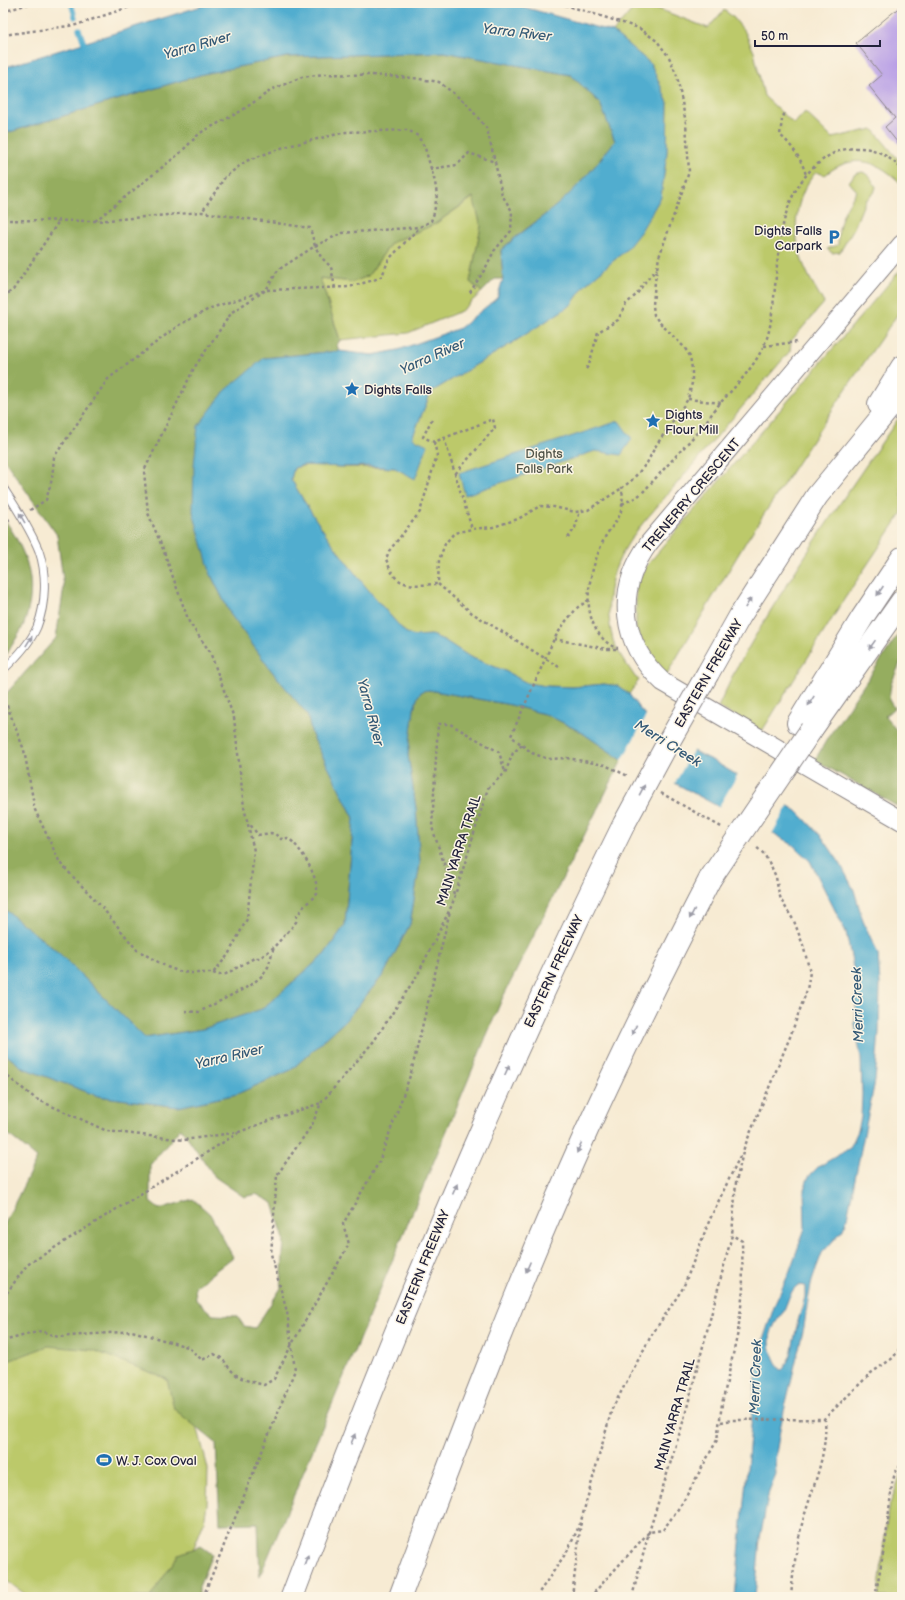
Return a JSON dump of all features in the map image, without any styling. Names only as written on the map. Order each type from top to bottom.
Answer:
[{"type":"highway","points":[[817,496],[858,438],[902,368]]},
{"type":"highway","name":"EASTERN FREEWAY","points":[[292,1597],[339,1473],[448,1204],[508,1067],[565,944],[624,824],[740,616],[817,496],[902,392]]},
{"type":"highway","points":[[400,1597],[507,1318],[553,1209],[623,1052],[710,879],[804,727],[862,618],[902,558]]},
{"type":"highway","points":[[804,727],[902,601]]},
{"type":"street","name":"TRENERRY CRESCENT","points":[[902,244],[649,543],[639,558],[630,577],[627,595],[629,628],[632,640],[646,664],[662,682],[902,820]]},
{"type":"lane","points":[[3,487],[21,515],[34,541],[43,566],[44,587],[43,605],[37,627],[26,645],[3,670]]},
{"type":"path","points":[[3,12],[31,3]]},
{"type":"path","points":[[3,34],[76,25],[141,3]]},
{"type":"path","points":[[438,584],[439,560],[445,544],[454,533],[472,529],[493,527],[518,518],[540,506],[554,507],[575,512],[588,510],[622,488],[632,480],[647,463],[655,447],[688,399],[692,383],[690,356],[684,347],[666,330],[654,314],[654,281],[659,257],[689,172],[686,124],[677,76],[669,56],[657,41],[639,28],[559,3]]},
{"type":"path","points":[[95,221],[180,153],[200,133],[241,111],[273,89],[302,77],[324,74],[371,75],[413,78],[439,82],[467,104],[487,129],[502,195],[512,211],[511,231],[494,251],[485,269],[469,294]]},
{"type":"path","points":[[783,114],[780,135],[803,164],[806,176]]},
{"type":"path","points":[[21,515],[46,500],[52,479],[54,457],[108,379],[179,325],[211,308],[266,290],[349,287],[374,280],[382,276],[389,259],[420,227],[430,221],[434,213],[437,195],[435,182],[425,148],[418,136],[408,130],[346,132],[284,147],[246,161],[225,178],[202,212]]},
{"type":"path","points":[[622,504],[637,497],[644,491],[696,435],[721,402],[729,395],[755,362],[764,346],[771,324],[780,239],[788,206],[794,193],[806,176],[825,158],[838,151],[852,148],[867,148],[881,152],[891,158],[902,169]]},
{"type":"path","points":[[430,169],[457,165],[469,153],[495,162]]},
{"type":"path","points":[[3,220],[95,221],[202,212],[310,228],[315,246],[321,257],[332,267],[335,288]]},
{"type":"path","points":[[3,298],[13,290],[59,221]]},
{"type":"path","points":[[213,973],[228,955],[247,919],[254,851],[244,807],[234,718],[210,652],[189,622],[163,549],[148,513],[144,471],[194,368],[232,312],[266,290],[278,270],[315,246],[342,233],[420,227]]},
{"type":"path","points":[[586,369],[589,365],[598,332],[618,320],[626,304],[637,294],[645,282],[657,269]]},
{"type":"path","points":[[764,346],[798,342]]},
{"type":"path","points":[[688,399],[721,402]]},
{"type":"path","points":[[432,419],[424,437],[434,442],[493,419],[495,428],[455,474]]},
{"type":"path","points":[[444,438],[472,529]]},
{"type":"path","points":[[434,442],[437,455],[420,512],[389,551],[386,559],[393,575],[400,582],[410,585],[438,584],[472,612],[559,667]]},
{"type":"path","points":[[554,639],[607,649],[619,648],[609,645],[602,638],[590,615],[589,600],[592,571],[605,537],[618,518],[622,504],[622,488]]},
{"type":"path","points":[[568,538],[575,528],[580,511]]},
{"type":"path","points":[[589,600],[578,607],[554,639],[511,736],[532,753],[548,759],[567,758],[605,765],[634,780]]},
{"type":"path","points":[[3,705],[6,704],[24,750],[35,810],[60,863],[100,905],[137,950],[167,967],[178,972],[213,973],[219,975],[226,974],[254,958],[260,958],[274,947],[292,927],[296,922],[297,916],[305,905],[317,894],[318,886],[307,862],[292,841],[288,838],[281,839],[275,834],[271,833],[258,835],[247,821]]},
{"type":"path","points":[[455,895],[432,827],[438,724],[450,724],[499,752],[505,773]]},
{"type":"path","name":"MAIN YARRA TRAIL","points":[[321,1103],[374,1042],[418,974],[452,905],[488,788],[505,773],[513,753],[522,745]]},
{"type":"path","points":[[660,793],[724,828]]},
{"type":"path","points":[[536,1597],[568,1550],[581,1521],[612,1409],[651,1336],[683,1288],[710,1219],[744,1148],[790,1037],[807,990],[810,972],[803,945],[794,921],[781,900],[776,877],[771,866],[764,854],[750,843]]},
{"type":"path","points":[[3,1341],[41,1331],[58,1338],[132,1330],[188,1347],[202,1360],[214,1354],[224,1359],[232,1372],[246,1381],[264,1385],[274,1379],[292,1344],[349,1244],[343,1224],[379,1162],[411,1072],[452,905]]},
{"type":"path","points":[[185,1011],[200,1012],[251,985],[263,975],[268,967],[274,947]]},
{"type":"path","points":[[3,1073],[36,1099],[107,1131],[184,1140],[239,1132]]},
{"type":"path","points":[[3,1298],[27,1264],[239,1132],[321,1103]]},
{"type":"path","points":[[203,1597],[295,1370],[287,1312],[271,1254],[277,1175],[312,1125],[321,1103]]},
{"type":"path","name":"MAIN YARRA TRAIL","points":[[632,1597],[649,1532],[684,1419],[732,1235],[736,1182],[744,1148]]},
{"type":"path","points":[[590,1597],[649,1532],[663,1530],[683,1502],[717,1440],[721,1422],[722,1404],[738,1332],[743,1290],[742,1241],[732,1235]]},
{"type":"path","points":[[721,1422],[732,1420],[824,1419],[871,1373],[893,1358],[902,1345]]},
{"type":"path","points":[[791,1597],[794,1566],[802,1526],[823,1449],[826,1431],[824,1419]]},
{"type":"path","points":[[875,1597],[886,1538],[892,1484],[895,1473],[902,1463]]},
{"type":"path","points":[[572,1597],[581,1521]]},
{"type":"green space","name":"Dights Falls Park","points":[[638,3],[643,3],[708,28],[724,10],[733,17],[745,32],[754,52],[764,96],[794,124],[805,112],[832,138],[873,129],[902,164],[902,185],[893,176],[875,165],[856,161],[846,163],[825,175],[816,172],[808,182],[799,206],[796,231],[805,268],[824,303],[791,341],[790,351],[643,523],[624,550],[613,577],[609,607],[613,640],[620,654],[635,677],[639,680],[629,694],[618,686],[604,684],[573,687],[545,686],[527,683],[503,670],[470,657],[444,640],[431,635],[414,636],[405,632],[373,596],[329,539],[291,479],[294,468],[300,466],[317,465],[395,468],[412,438],[431,392],[517,340],[571,305],[585,285],[626,250],[661,197],[667,152],[668,103],[651,64],[613,32]]},
{"type":"green space","points":[[444,52],[571,75],[600,103],[615,141],[578,186],[556,206],[501,250],[503,279],[495,279],[482,292],[470,282],[481,226],[473,197],[435,224],[391,243],[368,276],[353,282],[320,278],[340,340],[337,345],[339,351],[264,358],[211,575],[231,615],[271,670],[308,714],[312,735],[354,818],[345,925],[324,955],[262,1009],[203,1029],[145,1038],[60,954],[3,908],[3,697],[56,638],[64,587],[57,535],[3,458],[3,134],[203,74],[287,57]]},
{"type":"green space","points":[[862,172],[869,176],[876,187],[874,193],[865,201],[854,228],[840,252],[832,253],[827,249],[838,245],[839,229],[843,216],[857,191],[849,182],[855,174]]},
{"type":"green space","points":[[474,197],[481,226],[470,282],[482,292],[461,311],[408,333],[340,340],[320,278],[353,282],[368,276],[391,243],[435,224]]},
{"type":"green space","points":[[902,268],[902,308],[850,383],[747,540],[665,677],[651,663],[636,629],[636,583],[648,564]]},
{"type":"green space","points":[[902,416],[902,513],[845,598],[762,731],[718,707],[735,671],[773,606],[855,481],[898,419]]},
{"type":"green space","points":[[3,517],[19,543],[24,555],[30,581],[30,595],[24,624],[7,654],[3,657]]},
{"type":"green space","points":[[902,629],[902,659],[891,684],[889,700],[894,708],[885,716],[902,737],[902,809],[815,760],[827,739]]},
{"type":"green space","points":[[429,690],[511,705],[548,715],[581,732],[622,760],[502,999],[260,1576],[258,1523],[220,1524],[216,1443],[174,1409],[167,1379],[93,1350],[48,1346],[3,1363],[3,1227],[37,1158],[3,1130],[3,1052],[23,1068],[98,1096],[178,1107],[237,1094],[291,1070],[346,1020],[384,974],[410,924],[420,863],[416,808],[408,755],[414,709],[418,696],[422,691]],"holes":[[[181,1128],[215,1177],[244,1197],[256,1194],[273,1203],[284,1239],[281,1288],[255,1328],[244,1326],[237,1316],[213,1315],[196,1300],[195,1287],[233,1257],[210,1214],[193,1199],[159,1209],[150,1202],[150,1165]]]},
{"type":"green space","name":"W. J. Cox Oval","points":[[66,1337],[160,1373],[172,1386],[192,1416],[199,1433],[208,1469],[207,1505],[204,1522],[191,1555],[152,1597],[29,1597],[3,1578],[3,1362]]},
{"type":"green space","points":[[902,1472],[902,1597],[878,1597],[888,1509]]},
{"type":"green space","points":[[201,1546],[212,1554],[199,1587],[199,1597],[150,1597],[179,1554]]},
{"type":"water","points":[[211,3],[509,3],[613,32],[651,64],[668,103],[667,152],[661,197],[641,231],[626,250],[585,285],[571,305],[517,340],[431,392],[412,438],[428,445],[415,479],[395,468],[303,465],[294,468],[291,479],[329,539],[373,596],[405,632],[414,636],[431,635],[444,640],[470,657],[503,670],[527,683],[546,686],[573,687],[604,684],[618,686],[629,694],[646,716],[693,751],[710,759],[797,811],[822,837],[840,863],[854,890],[863,921],[878,954],[880,985],[879,1032],[875,1081],[846,1223],[842,1231],[822,1253],[812,1280],[804,1327],[781,1424],[775,1460],[776,1474],[769,1491],[760,1539],[755,1597],[735,1597],[755,1383],[763,1340],[775,1304],[789,1273],[805,1228],[804,1189],[809,1176],[818,1167],[850,1148],[858,1131],[861,1117],[861,1058],[855,1025],[857,987],[846,932],[810,861],[793,845],[773,833],[719,807],[675,783],[622,760],[581,732],[548,715],[511,705],[429,690],[422,691],[418,696],[414,709],[408,755],[416,808],[420,863],[410,924],[384,974],[346,1020],[291,1070],[237,1094],[178,1107],[98,1096],[23,1068],[3,1052],[3,908],[60,954],[145,1038],[203,1029],[262,1009],[324,955],[345,925],[354,818],[312,735],[307,714],[271,670],[231,615],[211,575],[193,512],[194,465],[198,426],[225,391],[264,358],[339,351],[373,355],[398,350],[460,328],[497,298],[503,279],[501,250],[556,206],[578,186],[615,141],[600,103],[571,75],[444,52],[287,57],[203,74],[3,134],[3,68]],"holes":[[[798,1285],[805,1286],[805,1297],[797,1325],[791,1355],[782,1370],[772,1354],[770,1344],[771,1333],[795,1288]]]},
{"type":"water","points":[[619,421],[632,439],[621,455],[595,451],[465,495],[459,473]]},
{"type":"pier","points":[[647,714],[694,749],[674,785],[621,762]]},
{"type":"pier","points":[[738,774],[789,804],[772,834],[718,808]]},
{"type":"building","points":[[902,5],[902,148],[885,127],[895,118],[869,86],[882,75],[856,43]]},
{"type":"waterway","points":[[71,3],[75,17]]},
{"type":"waterway","points":[[79,29],[84,43]]},
{"type":"place","name":"Dights Falls Carpark","points":[[834,237]]},
{"type":"place","name":"Dights Falls","points":[[352,389]]},
{"type":"place","name":"Dights Flour Mill","points":[[653,421]]},
{"type":"place","name":"W. J. Cox Oval","points":[[104,1460]]},
{"type":"water label","name":"Yarra River","points":[[517,32]]},
{"type":"water label","name":"Yarra River","points":[[197,45]]},
{"type":"water label","name":"Yarra River","points":[[432,356]]},
{"type":"water label","name":"Yarra River","points":[[371,712]]},
{"type":"water label","name":"Merri Creek","points":[[668,743]]},
{"type":"water label","name":"Merri Creek","points":[[857,1005]]},
{"type":"water label","name":"Yarra River","points":[[229,1056]]},
{"type":"water label","name":"Merri Creek","points":[[755,1377]]}]
